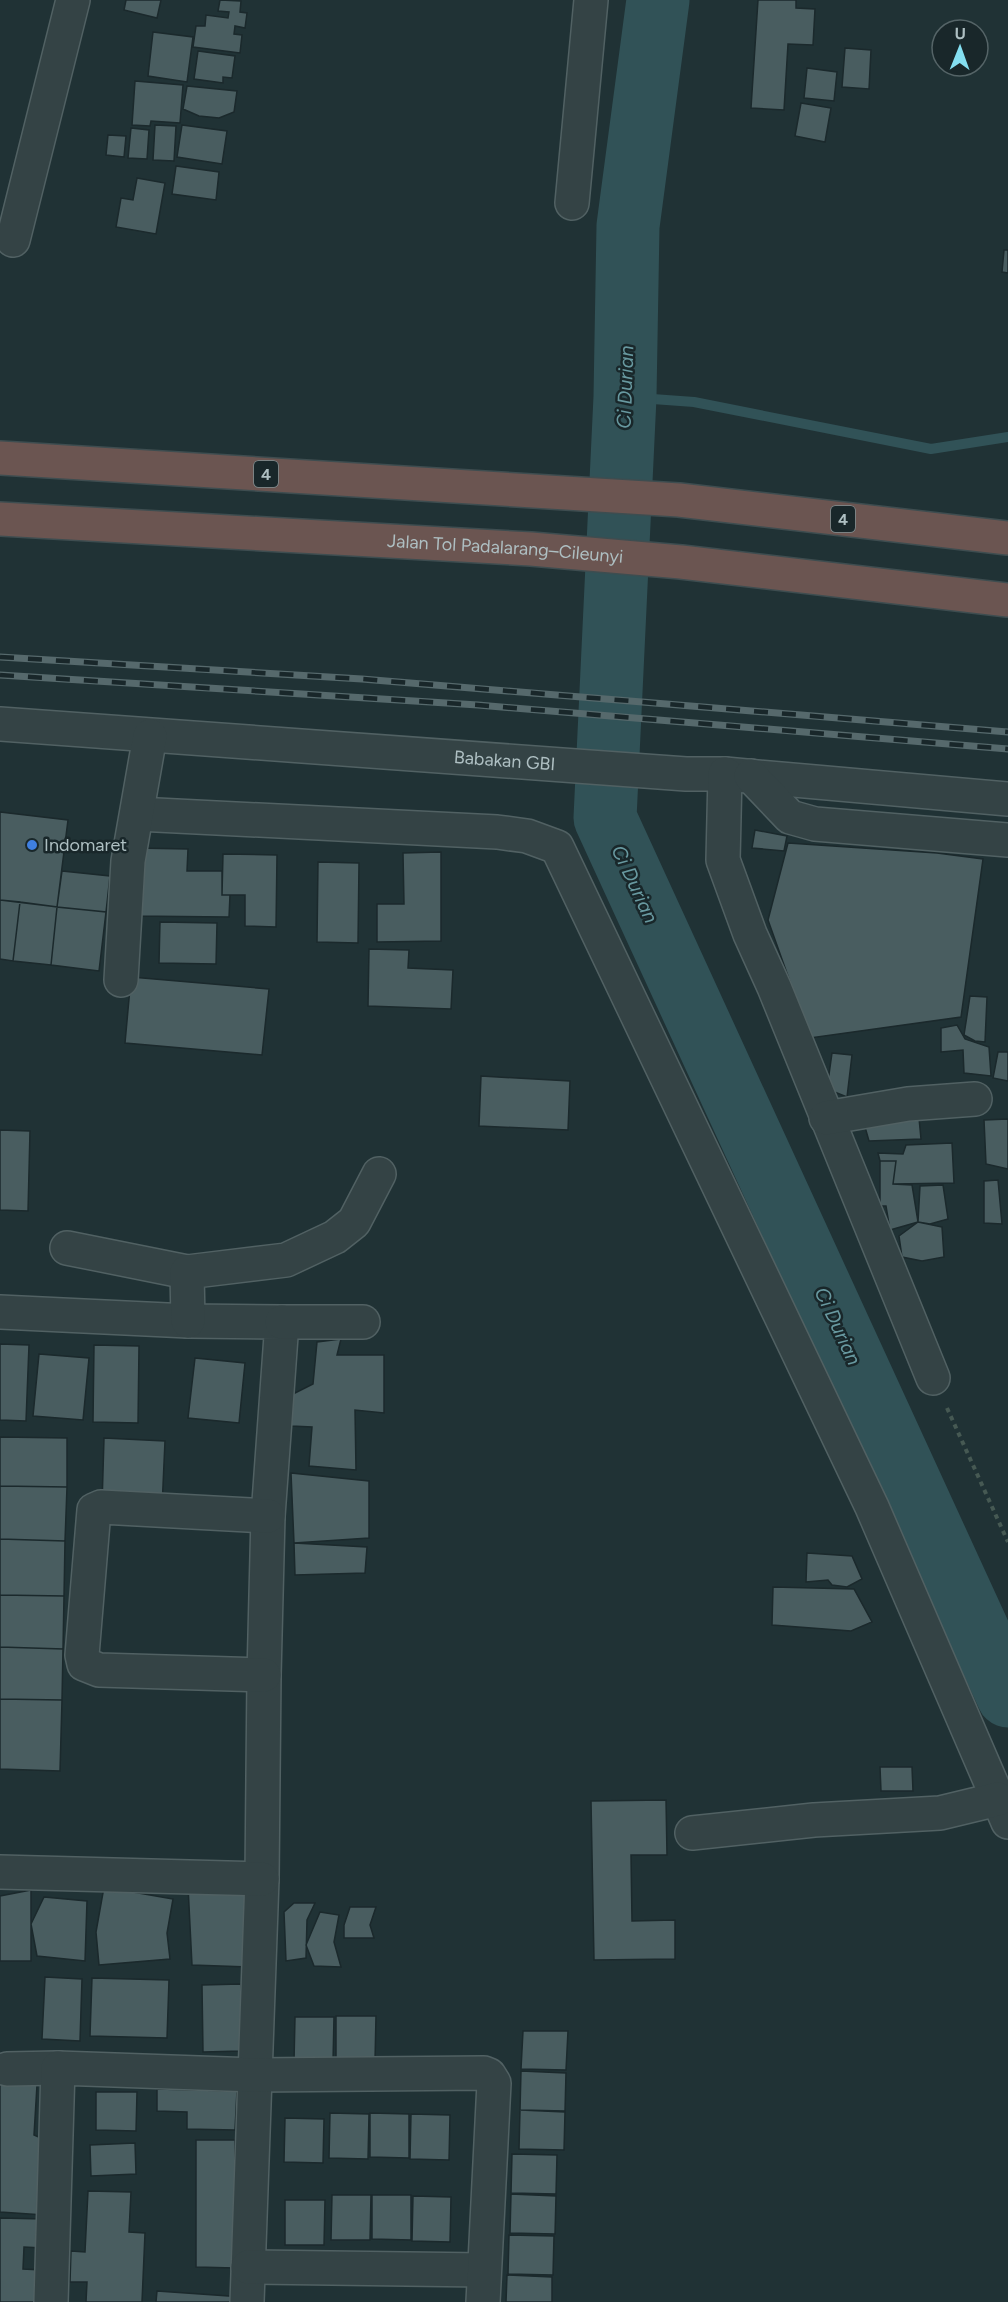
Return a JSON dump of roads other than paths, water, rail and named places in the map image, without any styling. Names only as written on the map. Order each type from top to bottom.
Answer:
[{"type":"highway","name":"4","points":[[0,458],[679,500],[1008,538]]},
{"type":"highway","name":"Jalan Tol Padalarang–Cileunyi","points":[[0,519],[531,549],[681,562],[1008,600]]},
{"type":"street","points":[[13,240],[73,0]]},
{"type":"street","points":[[572,202],[591,0]]},
{"type":"street","name":"Babakan GBI","points":[[0,724],[686,774],[738,775],[1008,799]]},
{"type":"street","points":[[122,980],[128,861],[150,736]]},
{"type":"street","points":[[933,1378],[774,987],[750,934],[723,860],[738,775],[790,817],[815,824],[1008,840]]},
{"type":"street","points":[[137,814],[497,832],[527,836],[557,847],[872,1507],[1003,1810],[814,1820],[692,1833]]},
{"type":"street","points":[[826,1118],[908,1104],[975,1099]]},
{"type":"street","points":[[67,1248],[188,1272],[286,1260],[335,1237],[354,1222],[379,1174]]},
{"type":"street","points":[[188,1272],[188,1321]]},
{"type":"street","points":[[0,1312],[188,1321],[363,1322]]},
{"type":"street","points":[[248,2302],[262,1879],[268,1516],[282,1322]]},
{"type":"street","points":[[264,1675],[99,1670],[84,1664],[82,1655],[94,1510],[101,1507],[268,1516]]},
{"type":"street","points":[[0,1872],[262,1879]]},
{"type":"street","points":[[51,2302],[58,2068]]},
{"type":"street","points":[[7,2069],[58,2068],[255,2075],[483,2073],[489,2075],[494,2083],[483,2302]]},
{"type":"street","points":[[248,2267],[484,2270]]},
{"type":"waterway","name":"Ci Durian","points":[[658,0],[628,226],[625,397],[605,818],[1008,1696]]},
{"type":"waterway","points":[[625,397],[694,402],[931,449],[1008,437]]},
{"type":"railway","points":[[0,657],[362,679],[1008,732]]},
{"type":"railway","points":[[0,675],[478,705],[1008,749]]},
{"type":"place","name":"Indomaret","points":[[32,845]]}]
